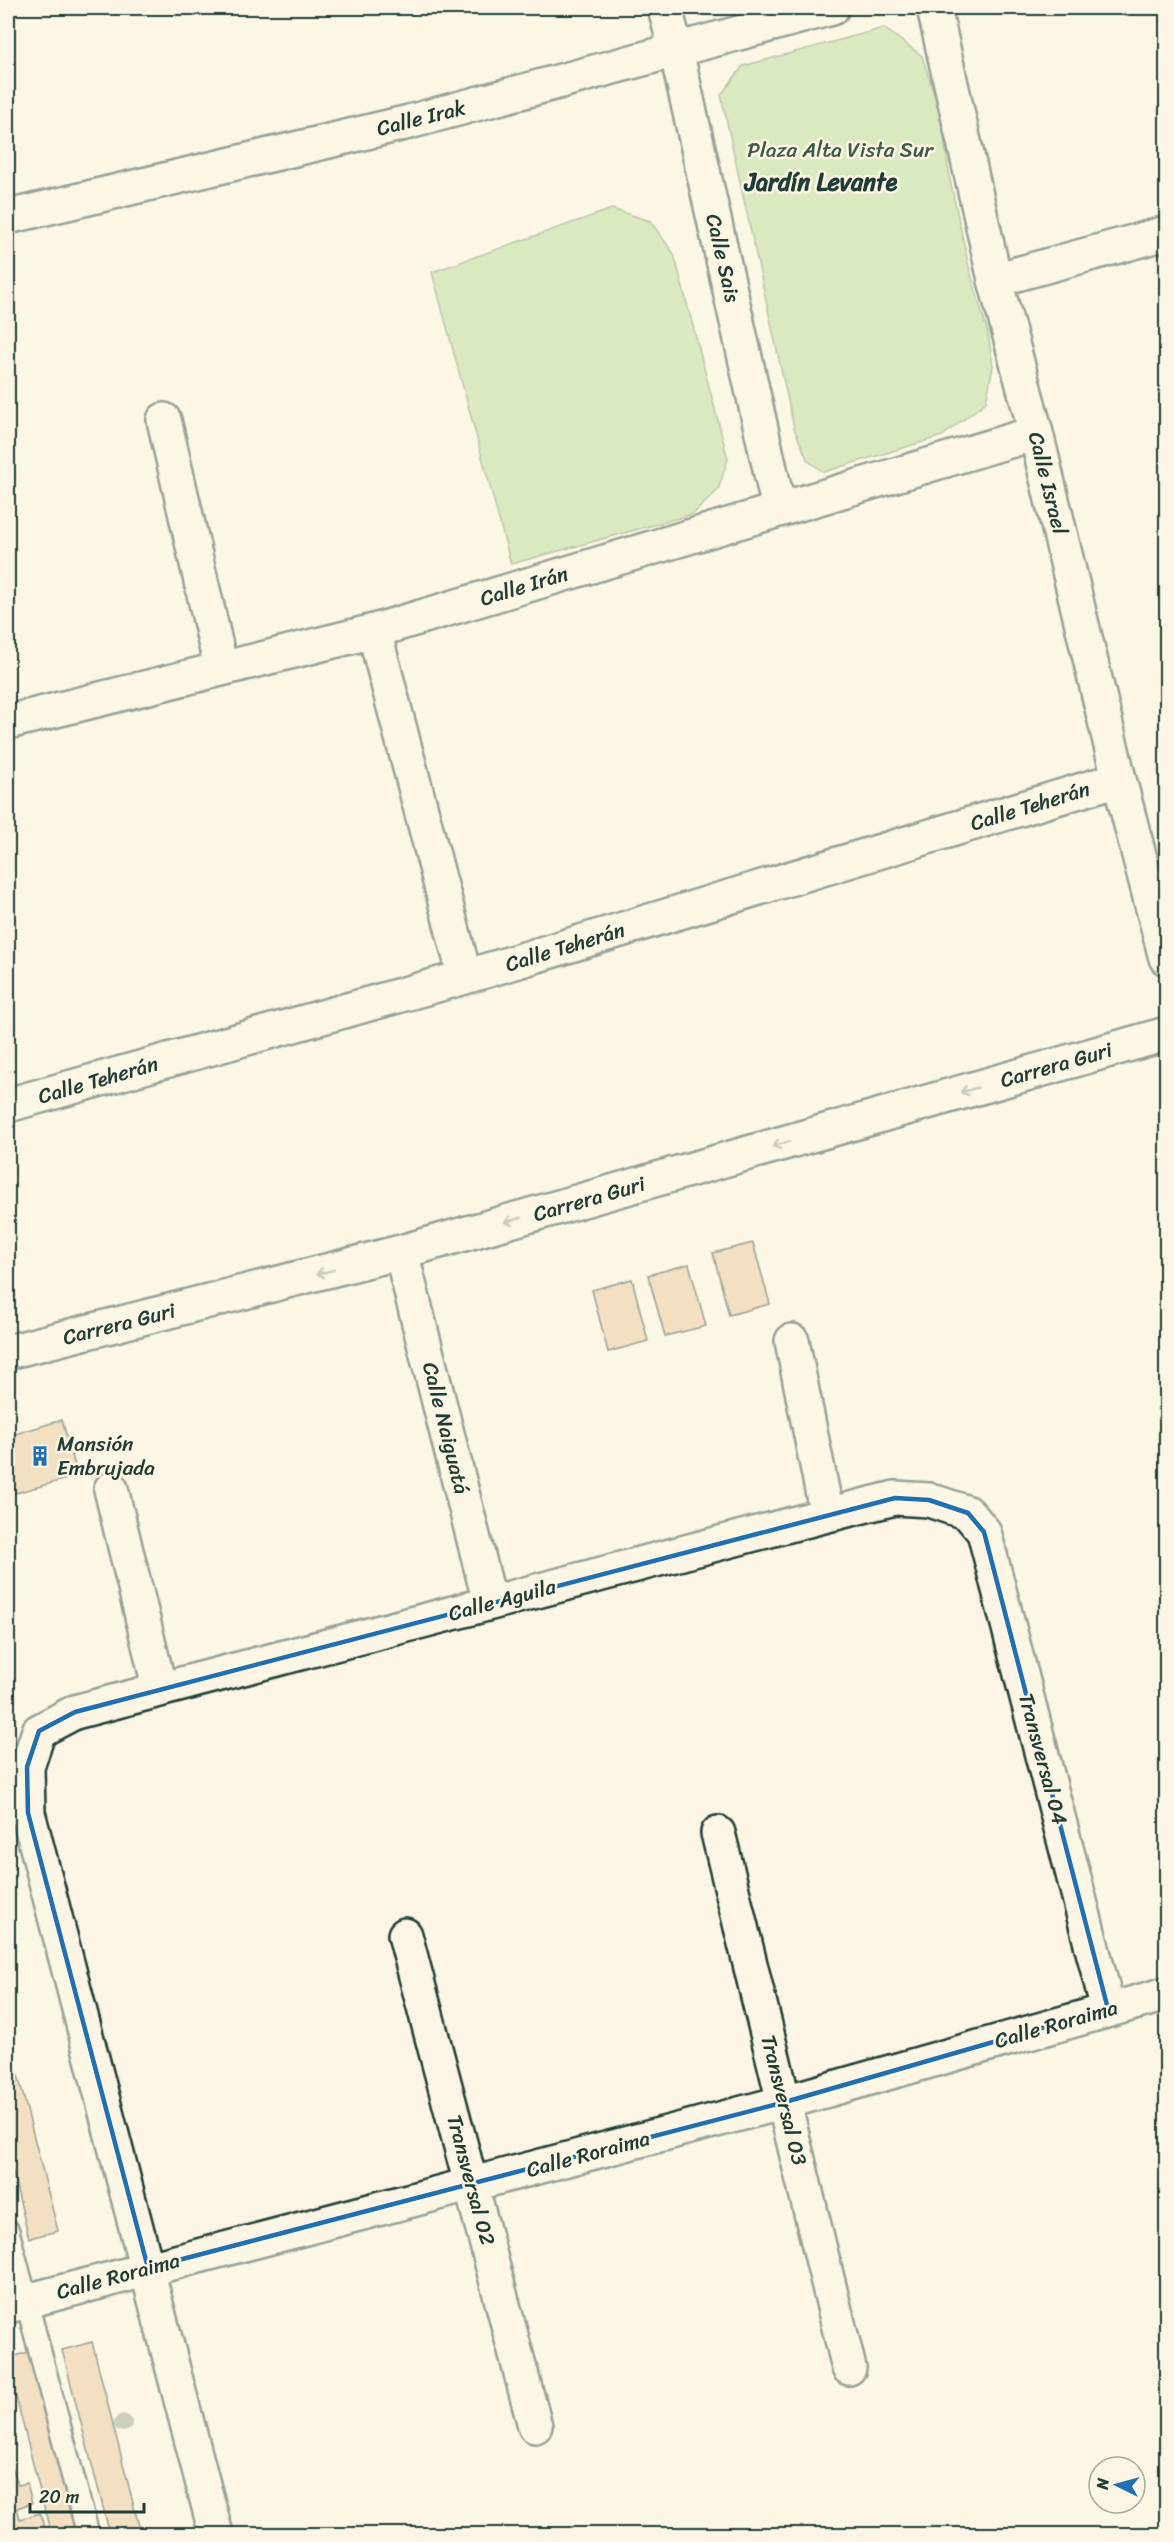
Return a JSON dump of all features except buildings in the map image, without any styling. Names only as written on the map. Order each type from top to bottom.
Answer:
[{"type":"street","name":"Calle Sais","points":[[664,8],[676,50],[779,509]]},
{"type":"street","name":"Calle Irak","points":[[8,217],[409,122],[832,8]]},
{"type":"street","name":"Calle Israel","points":[[934,8],[995,280],[1036,433],[1119,779],[1167,958]]},
{"type":"street","points":[[995,280],[1167,233]]},
{"type":"street","points":[[164,420],[221,669]]},
{"type":"street","name":"Calle Irán","points":[[8,722],[374,631],[1036,433]]},
{"type":"street","points":[[374,631],[465,977]]},
{"type":"street","name":"Calle Teherán","points":[[8,1105],[465,977],[1119,779]]},
{"type":"street","name":"Carrera Guri","points":[[8,1352],[401,1252],[1167,1034]]},
{"type":"street","name":"Calle Naiguatá","points":[[401,1252],[490,1603]]},
{"type":"street","points":[[792,1341],[827,1515]]},
{"type":"street","points":[[111,1489],[160,1690]]},
{"type":"street","name":"Calle Aguila","points":[[148,2268],[28,1813],[27,1767],[39,1731],[75,1712],[895,1498],[929,1500],[968,1513]]},
{"type":"street","name":"Transversal 04","points":[[968,1513],[984,1532],[1108,2009]]},
{"type":"street","name":"Transversal 03","points":[[718,1833],[849,2368]]},
{"type":"street","name":"Transversal 02","points":[[405,1935],[535,2426]]},
{"type":"street","name":"Calle Roraima","points":[[17,2303],[785,2102],[1167,1994]]},
{"type":"street","points":[[148,2268],[216,2535]]},
{"type":"lane","points":[[8,2231],[17,2303],[88,2535]]},
{"type":"highlighted area","points":[[895,1498],[929,1500],[968,1513],[984,1532],[1108,2009],[785,2102],[148,2268],[28,1813],[27,1767],[39,1731],[75,1712]]},
{"type":"green space","name":"Plaza Alta Vista Sur","points":[[884,28],[922,56],[941,117],[950,180],[969,267],[988,334],[993,366],[986,402],[942,436],[824,472],[808,461],[794,428],[721,95],[743,66]]},
{"type":"green space","points":[[612,209],[650,221],[674,254],[728,459],[718,490],[693,514],[511,564],[432,272]]},
{"type":"place","name":"Mansión Embrujada","points":[[40,1456]]},
{"type":"district","name":"Jardín Levante","points":[[821,182]]}]
